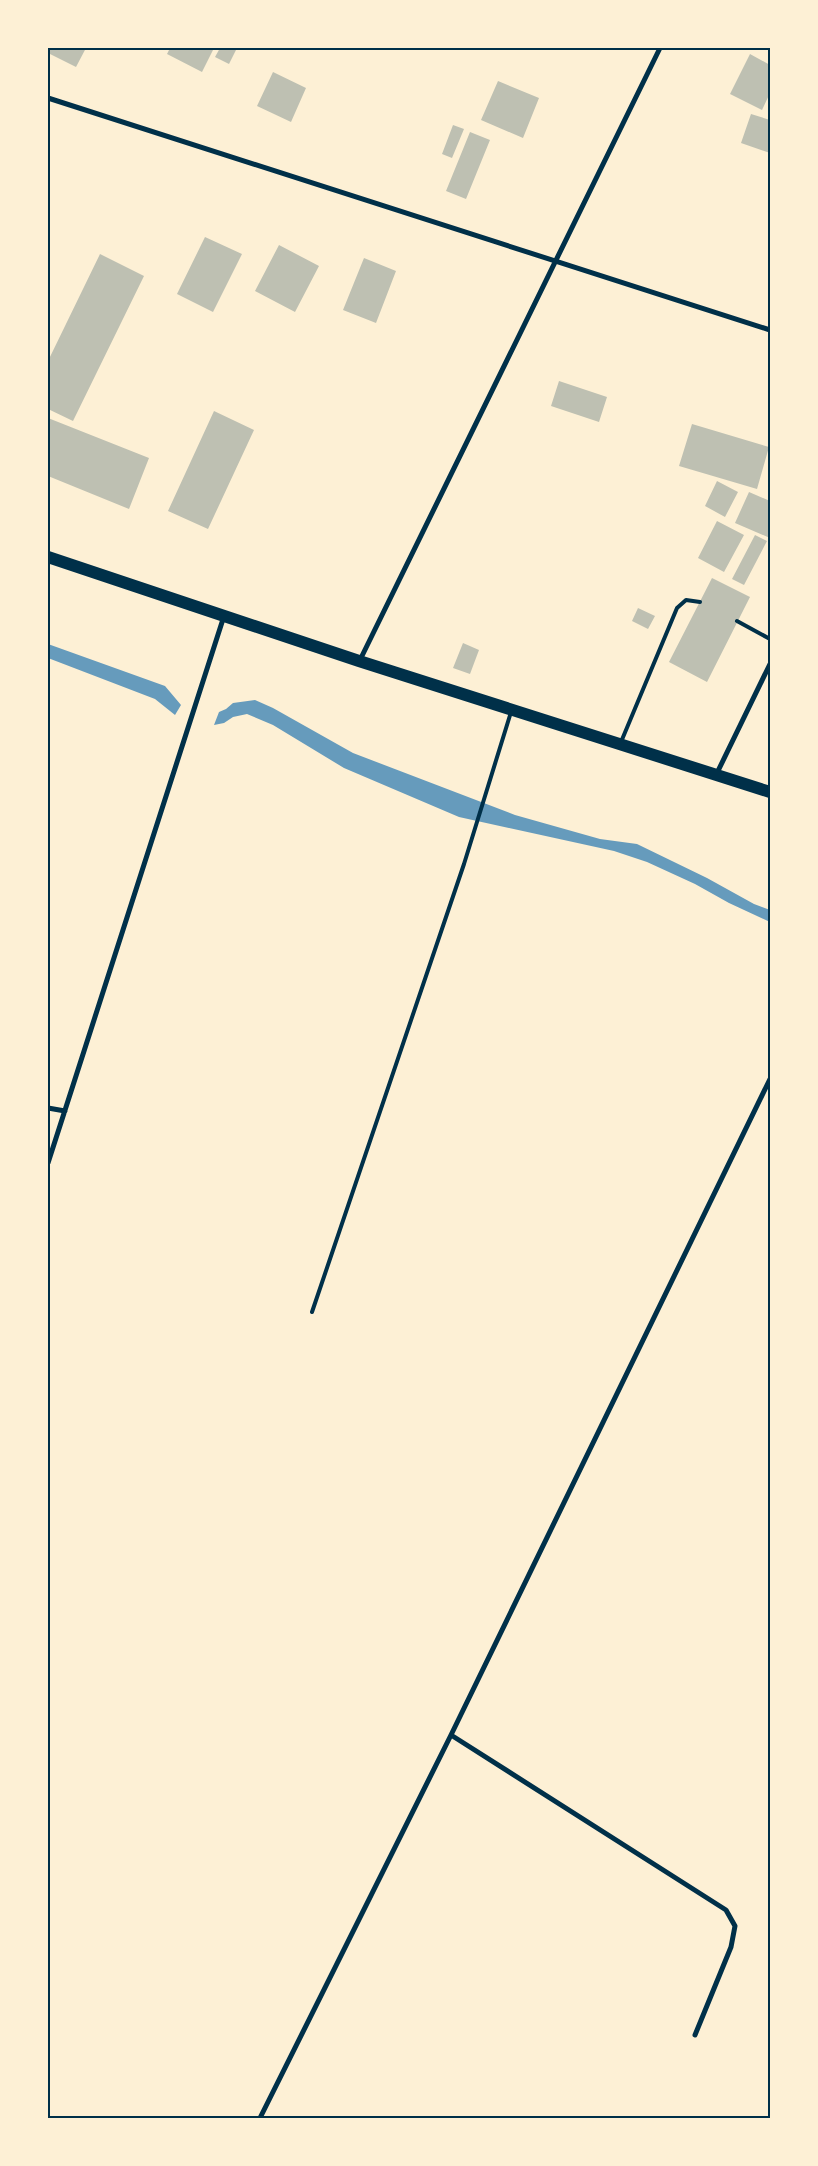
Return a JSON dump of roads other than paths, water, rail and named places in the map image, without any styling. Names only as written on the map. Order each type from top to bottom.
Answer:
[{"type":"main road","points":[[48,557],[359,661],[770,792]]},
{"type":"street","points":[[359,661],[660,48]]},
{"type":"street","points":[[48,98],[770,330]]},
{"type":"street","points":[[48,1163],[224,616]]},
{"type":"street","points":[[716,774],[770,664]]},
{"type":"street","points":[[260,2118],[450,1735],[770,1079]]},
{"type":"street","points":[[48,1108],[65,1111]]},
{"type":"street","points":[[450,1735],[726,1910],[735,1926],[731,1947],[695,2035]]},
{"type":"lane","points":[[620,744],[677,608],[686,600],[700,602]]},
{"type":"lane","points":[[737,621],[770,639]]},
{"type":"lane","points":[[312,1312],[464,864],[512,710]]},
{"type":"water","points":[[48,644],[165,686],[181,705],[175,715],[155,699],[48,658]]},
{"type":"water","points":[[255,700],[273,708],[353,753],[515,815],[600,839],[637,844],[707,878],[754,904],[770,910],[770,922],[647,862],[614,851],[459,817],[344,768],[273,725],[247,714],[233,717],[224,723],[214,725],[219,712],[233,703]]}]
